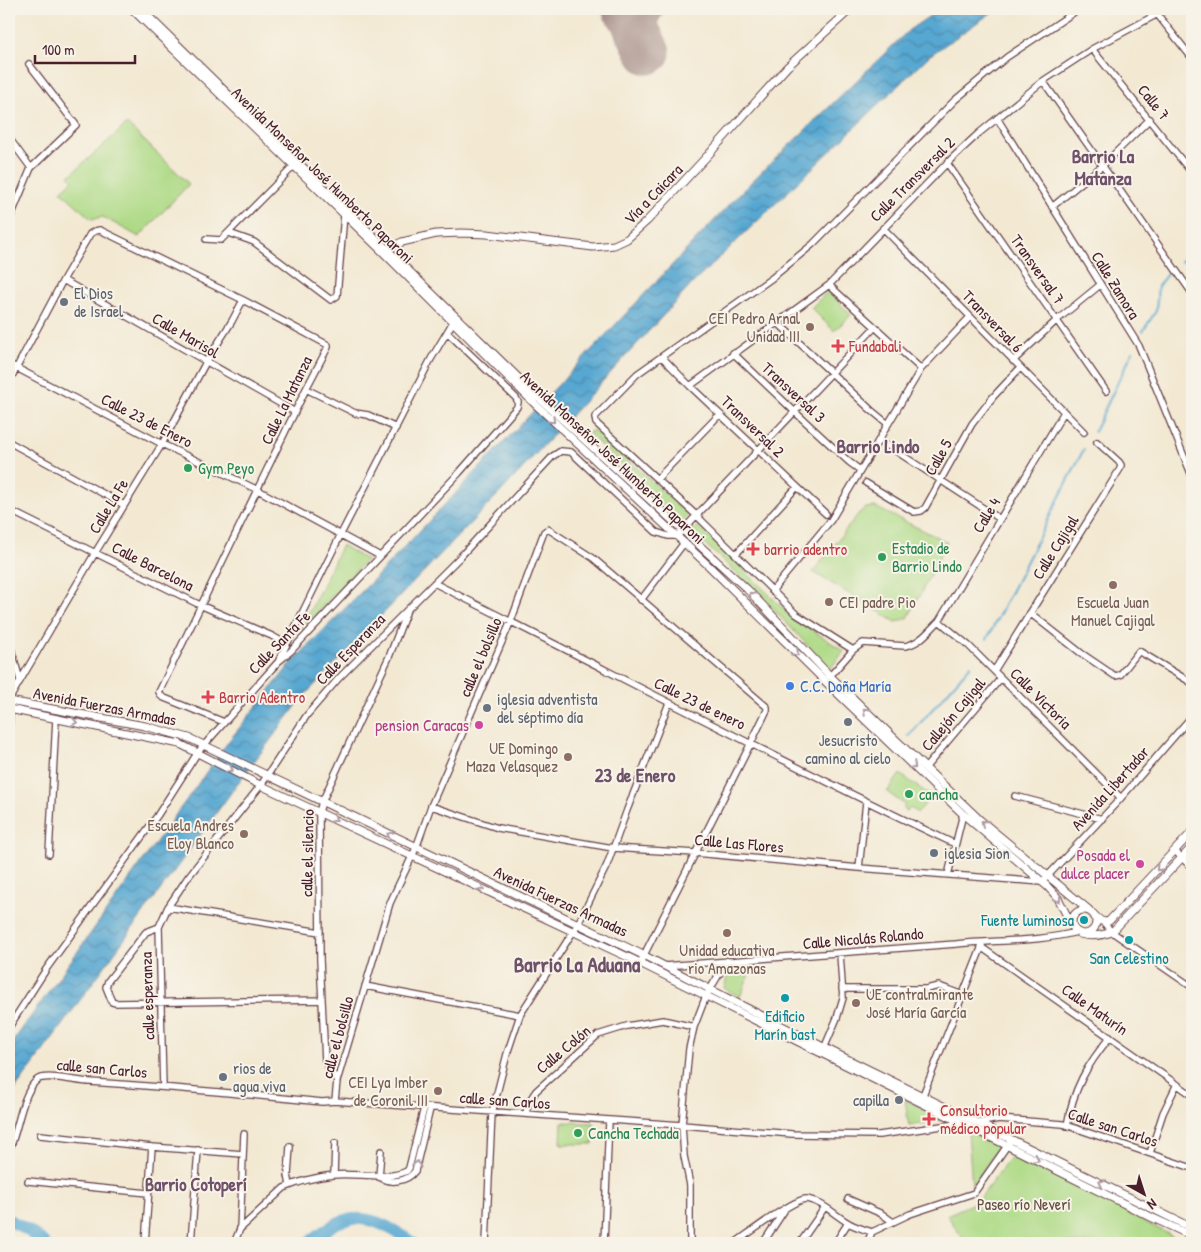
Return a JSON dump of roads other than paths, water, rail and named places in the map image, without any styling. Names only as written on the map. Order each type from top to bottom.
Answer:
[{"type":"street","name":"Avenida Monseñor José Humberto Paparoni","points":[[132,9],[214,86],[344,215],[385,250],[453,322],[538,401]]},
{"type":"street","name":"Avenida Monseñor José Humberto Paparoni","points":[[142,9],[572,434],[680,534],[747,589],[830,676],[980,820],[1045,879],[1076,930]]},
{"type":"street","name":"Vía a Caicara","points":[[385,250],[402,242],[436,234],[462,232],[593,247],[614,245],[627,239],[647,221],[698,167],[787,68],[850,9]]},
{"type":"street","points":[[830,676],[853,650],[796,614],[658,478],[596,422],[595,417],[637,374],[772,278],[813,244],[955,100],[1007,57],[1079,9]]},
{"type":"street","name":"Calle Transversal 2","points":[[690,386],[733,353],[829,286],[946,162],[1043,82],[1092,49],[1167,9]]},
{"type":"street","points":[[1157,14],[1192,58]]},
{"type":"street","name":"Calle 7","points":[[1092,49],[1192,173]]},
{"type":"street","points":[[9,221],[32,168],[76,125],[29,64]]},
{"type":"street","points":[[1043,82],[1192,293]]},
{"type":"street","name":"Calle Zamora","points":[[998,118],[1139,346],[1192,476]]},
{"type":"street","points":[[1052,207],[1103,165],[1150,119]]},
{"type":"street","points":[[9,138],[32,168]]},
{"type":"street","name":"Transversal 7","points":[[946,162],[1106,391]]},
{"type":"street","points":[[206,239],[221,240],[294,166]]},
{"type":"street","points":[[229,233],[254,242],[331,300],[337,296],[344,215]]},
{"type":"street","name":"Transversal 6","points":[[883,228],[1084,432]]},
{"type":"street","name":"Calle La Matanza","points":[[63,280],[90,234],[100,230],[243,300],[328,345],[159,692],[162,697],[224,722]]},
{"type":"street","points":[[9,382],[63,280]]},
{"type":"street","name":"Calle Marisol","points":[[63,280],[295,412]]},
{"type":"street","points":[[1013,361],[1056,320],[1100,285]]},
{"type":"street","points":[[829,286],[921,369]]},
{"type":"street","name":"Calle La Fe","points":[[9,729],[10,698],[95,552],[162,444],[206,362],[243,300]]},
{"type":"street","points":[[772,591],[831,520],[921,369],[970,317]]},
{"type":"street","points":[[278,662],[341,534],[453,322]]},
{"type":"street","points":[[777,322],[888,424]]},
{"type":"street","points":[[680,534],[875,327]]},
{"type":"street","name":"Calle Santa Fe","points":[[9,1028],[52,961],[224,722],[278,662],[290,652],[459,473],[517,407],[518,402],[516,398],[447,332]]},
{"type":"street","name":"Transversal 3","points":[[733,353],[849,462],[860,470]]},
{"type":"street","name":"Transversal 2","points":[[662,357],[690,386],[826,514]]},
{"type":"street","name":"Calle 23 de Enero","points":[[9,364],[162,444],[258,490],[380,556]]},
{"type":"street","name":"Calle 5","points":[[866,483],[914,512],[921,511],[925,508],[972,424],[993,397],[1020,368]]},
{"type":"street","points":[[306,389],[355,413],[368,415],[396,428]]},
{"type":"street","name":"Calle 4","points":[[853,650],[862,643],[911,645],[917,642],[939,621],[1064,412]]},
{"type":"street","points":[[658,478],[720,414]]},
{"type":"street","points":[[878,440],[941,479],[1000,519]]},
{"type":"street","points":[[9,442],[124,505]]},
{"type":"street","name":"Calle Cajigal","points":[[994,671],[1120,469],[1121,465],[1097,442]]},
{"type":"street","name":"Calle Esperanza","points":[[168,907],[188,877],[260,784],[307,715],[339,678],[434,583],[553,456],[561,451],[571,452],[656,532],[668,536],[680,534]]},
{"type":"street","points":[[736,554],[797,487]]},
{"type":"street","name":"Calle Barcelona","points":[[9,510],[200,605],[272,636],[286,644]]},
{"type":"street","name":"calle el bolsillo","points":[[335,1101],[337,1081],[390,903],[416,848],[431,806],[511,621],[544,532],[548,529],[593,558],[767,707],[751,744]]},
{"type":"street","name":"Avenida Monseñor José Humberto Paparoni","points":[[680,534],[684,543],[963,814],[1090,912],[1100,922],[1104,923]]},
{"type":"street","points":[[641,600],[684,543]]},
{"type":"street","name":"Calle 23 de enero","points":[[434,583],[866,802],[955,844]]},
{"type":"street","name":"calle el silencio","points":[[337,1081],[325,1061],[321,1000],[319,812],[389,657],[406,611]]},
{"type":"street","points":[[1030,613],[1081,653],[1115,676],[1120,675],[1139,651],[1192,683]]},
{"type":"street","name":"Calle Victoria","points":[[939,621],[994,671],[1121,798]]},
{"type":"street","points":[[9,641],[20,680]]},
{"type":"street","name":"Callejón Cajigal","points":[[926,767],[1001,678]]},
{"type":"street","name":"Avenida Fuerzas Armadas","points":[[9,701],[144,726],[173,733],[207,747],[644,956],[708,993],[922,1099],[977,1123],[1153,1218],[1192,1236]]},
{"type":"street","points":[[486,1243],[492,1113],[507,1054],[520,1015],[578,924],[607,865],[669,703]]},
{"type":"street","name":"Avenida Fuerzas Armadas","points":[[9,710],[180,744],[260,784],[652,970],[708,993]]},
{"type":"street","name":"Avenida Libertador","points":[[1045,879],[1121,798],[1192,716]]},
{"type":"street","points":[[49,854],[56,718]]},
{"type":"street","points":[[640,963],[694,853],[751,744]]},
{"type":"street","points":[[1015,796],[1102,819]]},
{"type":"street","points":[[859,868],[866,802]]},
{"type":"street","name":"Calle Las Flores","points":[[431,806],[498,828],[613,848],[694,853],[948,875],[1045,879]]},
{"type":"street","points":[[948,875],[963,814]]},
{"type":"street","points":[[1192,832],[1109,921],[1104,923],[1112,932],[1192,987]]},
{"type":"street","points":[[1076,930],[1088,933],[1094,928],[1096,920],[1090,912],[1081,910],[1074,914],[1072,918],[1076,930],[1091,936],[1102,936],[1112,932],[1192,847]]},
{"type":"street","points":[[1175,851],[1192,868]]},
{"type":"street","points":[[168,907],[320,932]]},
{"type":"street","name":"calle esperanza","points":[[163,1087],[159,927],[168,907]]},
{"type":"street","points":[[159,927],[146,932],[108,982],[106,987],[110,998],[115,1003],[321,1000]]},
{"type":"street","name":"Calle Nicolás Rolando","points":[[652,970],[662,966],[983,944],[1059,936],[1076,930]]},
{"type":"street","points":[[922,1099],[983,944]]},
{"type":"street","name":"Calle Maturín","points":[[983,944],[1192,1095]]},
{"type":"street","points":[[823,1051],[843,998],[840,954]]},
{"type":"street","points":[[690,1243],[690,1185],[684,1156],[682,1125],[689,1049],[694,1026],[708,993],[727,961]]},
{"type":"street","points":[[365,986],[520,1015]]},
{"type":"street","points":[[842,989],[926,990],[939,986],[963,994]]},
{"type":"street","name":"Calle Colón","points":[[526,1114],[528,1103],[536,1091],[598,1035],[628,1026],[663,1020],[694,1026]]},
{"type":"street","points":[[1067,1126],[1070,1106],[1078,1084],[1092,1058],[1110,1037]]},
{"type":"street","name":"calle san Carlos","points":[[9,1150],[23,1105],[33,1086],[44,1077],[322,1102],[335,1101],[526,1114],[792,1134],[878,1135],[964,1123]]},
{"type":"street","points":[[1150,1153],[1163,1112],[1177,1084]]},
{"type":"street","name":"Avenida Fuerzas Armadas","points":[[922,1099],[964,1123],[1010,1142],[1192,1228]]},
{"type":"street","points":[[240,1229],[284,1188],[306,1180],[334,1175],[379,1177],[385,1181],[404,1180],[411,1177],[415,1171],[427,1108]]},
{"type":"street","name":"Calle san Carlos","points":[[964,1123],[1018,1119],[1067,1126],[1192,1168]]},
{"type":"street","points":[[604,1243],[609,1120]]},
{"type":"street","points":[[234,1243],[240,1229],[244,1134]]},
{"type":"street","points":[[40,1135],[152,1147],[244,1154]]},
{"type":"street","points":[[867,1243],[872,1232],[893,1222],[938,1204],[974,1193],[1010,1142]]},
{"type":"street","points":[[334,1175],[335,1143]]},
{"type":"street","points":[[290,1146],[288,1175],[290,1185]]},
{"type":"street","points":[[130,1242],[144,1243],[152,1147]]},
{"type":"street","points":[[191,1243],[198,1150]]},
{"type":"street","points":[[379,1177],[381,1151]]},
{"type":"street","points":[[28,1181],[148,1193]]},
{"type":"street","points":[[735,1243],[787,1207],[798,1200],[804,1199],[825,1207],[848,1223],[872,1232]]},
{"type":"street","points":[[848,1199],[882,1214],[893,1222]]},
{"type":"street","points":[[763,1243],[787,1207]]},
{"type":"street","points":[[800,1243],[825,1207]]},
{"type":"street","points":[[835,1243],[848,1223]]},
{"type":"water","points":[[940,9],[997,9],[929,56],[693,283],[512,480],[303,697],[241,779],[9,1098],[9,1047],[228,742],[293,661],[376,577],[747,186],[909,30]]},
{"type":"waterway","points":[[1181,262],[1192,244]]},
{"type":"waterway","points":[[1143,331],[1156,311],[1158,286],[1170,270]]},
{"type":"waterway","points":[[1094,432],[1133,351]]},
{"type":"waterway","points":[[987,639],[1084,449]]},
{"type":"waterway","points":[[909,736],[971,665]]},
{"type":"waterway","points":[[308,1243],[337,1223],[358,1219],[377,1222],[387,1226],[413,1243]]},
{"type":"waterway","points":[[9,1220],[29,1231],[44,1243]]},
{"type":"place","name":"El Dios de Israel","points":[[64,302]]},
{"type":"place","name":"CEI Pedro Arnal Unidad III","points":[[810,327]]},
{"type":"place","name":"Fundabali","points":[[838,346]]},
{"type":"place","name":"Gym Peyo","points":[[188,468]]},
{"type":"place","name":"barrio adentro","points":[[753,549]]},
{"type":"place","name":"Estadio de Barrio Lindo","points":[[882,557]]},
{"type":"place","name":"Escuela Juan Manuel Cajigal","points":[[1113,585]]},
{"type":"place","name":"CEI padre Pio","points":[[829,602]]},
{"type":"place","name":"C.C. Doña María","points":[[790,686]]},
{"type":"place","name":"Barrio Adentro","points":[[208,697]]},
{"type":"place","name":"iglesia adventista del séptimo día","points":[[487,708]]},
{"type":"place","name":"Jesucristo camino al cielo","points":[[848,722]]},
{"type":"place","name":"pension Caracas","points":[[479,725]]},
{"type":"place","name":"UE Domingo Maza Velasquez","points":[[568,757]]},
{"type":"place","name":"cancha","points":[[909,794]]},
{"type":"place","name":"Escuela Andres Eloy Blanco","points":[[244,834]]},
{"type":"place","name":"iglesia Sion","points":[[934,853]]},
{"type":"place","name":"Posada el dulce placer","points":[[1140,864]]},
{"type":"place","name":"Fuente luminosa","points":[[1084,920]]},
{"type":"place","name":"Unidad educativa rio Amazonas","points":[[727,933]]},
{"type":"place","name":"San Celestino","points":[[1129,940]]},
{"type":"place","name":"Edificio Marín bast","points":[[785,998]]},
{"type":"place","name":"UE contralmirante José María García","points":[[856,1003]]},
{"type":"place","name":"rios de agua viva","points":[[223,1077]]},
{"type":"place","name":"CEI Lya Imber de Coronil III","points":[[438,1091]]},
{"type":"place","name":"capilla","points":[[899,1100]]},
{"type":"place","name":"Consultorio médico popular","points":[[929,1119]]},
{"type":"place","name":"Cancha Techada","points":[[578,1133]]},
{"type":"district","name":"Barrio La Matanza","points":[[1103,167]]},
{"type":"district","name":"Barrio Lindo","points":[[878,446]]},
{"type":"district","name":"23 de Enero","points":[[635,775]]},
{"type":"district","name":"Barrio La Aduana","points":[[577,964]]},
{"type":"district","name":"Barrio Cotoperí","points":[[196,1184]]},
{"type":"park label","name":"Paseo río Neverí","points":[[1024,1204]]}]
